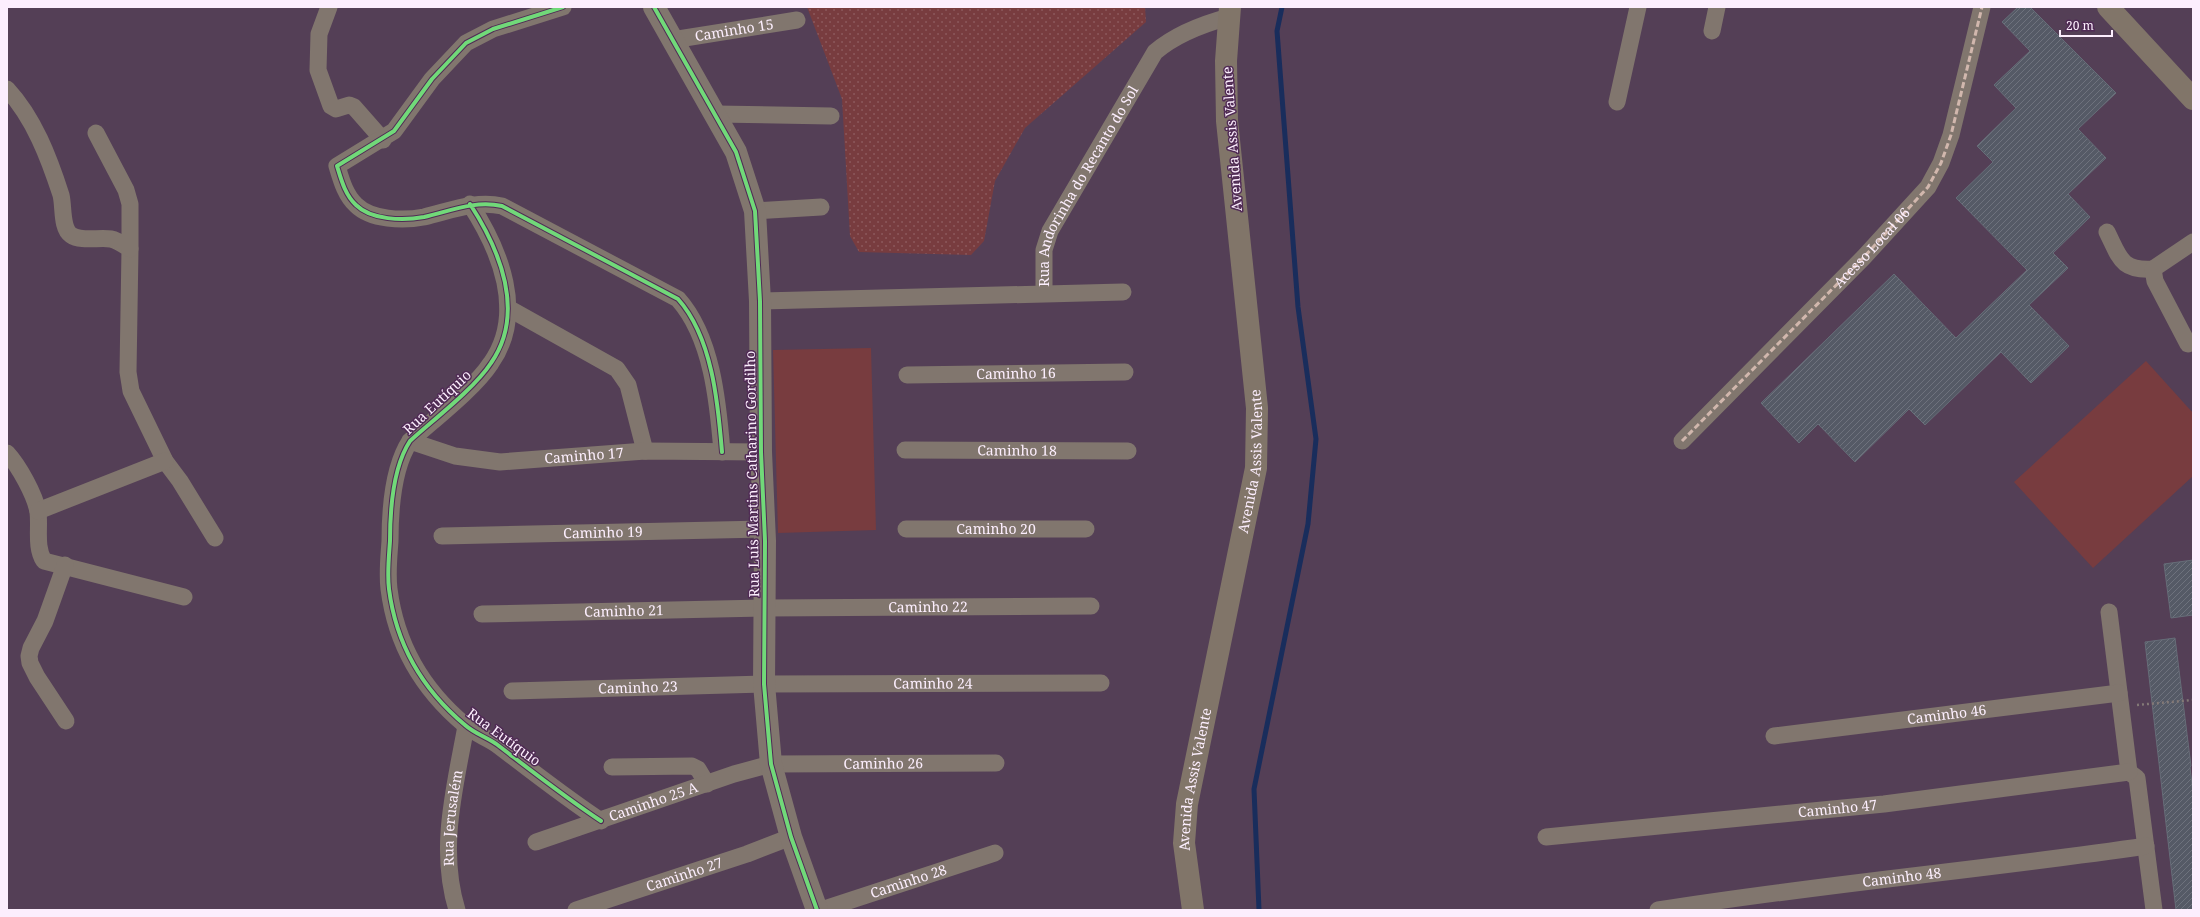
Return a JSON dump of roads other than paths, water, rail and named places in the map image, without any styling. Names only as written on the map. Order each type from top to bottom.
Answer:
[{"type":"main road","points":[[2108,7],[2193,99]]},
{"type":"main road","name":"Avenida Assis Valente","points":[[1193,910],[1184,843],[1187,804],[1256,468],[1257,408],[1226,101],[1226,61],[1230,12]]},
{"type":"street","points":[[329,7],[319,34],[318,70],[331,106],[336,109],[349,105],[354,107],[383,140]]},
{"type":"street","points":[[563,7],[493,29],[466,43],[432,79],[394,131],[383,140],[337,166],[344,187],[355,205],[377,216],[394,218],[421,217],[470,204],[492,204],[512,210],[678,299],[693,319],[715,386],[722,452]]},
{"type":"street","name":"Rua Luís Martins Catharino Gordilho","points":[[654,7],[716,114],[736,152],[755,211],[760,301],[761,452],[765,608],[764,684],[771,764],[791,837],[817,910]]},
{"type":"street","points":[[1617,102],[1638,7]]},
{"type":"street","points":[[1712,31],[1717,7]]},
{"type":"street","name":"Acesso Local 06","points":[[1682,441],[1864,257],[1928,187],[1941,163],[1951,136],[1982,7]]},
{"type":"street","name":"Rua Andorinha do Recanto do Sol","points":[[760,301],[1044,293],[1044,250],[1050,231],[1156,52],[1165,44],[1230,12]]},
{"type":"street","name":"Caminho 15","points":[[672,40],[797,20]]},
{"type":"street","points":[[7,89],[26,115],[45,150],[64,205],[65,226],[68,232],[76,238],[112,239],[130,249]]},
{"type":"street","points":[[716,114],[831,116]]},
{"type":"street","points":[[96,133],[126,190],[130,204],[129,384],[165,461],[180,481],[215,538]]},
{"type":"street","name":"Rua Eutíquio","points":[[470,204],[492,239],[500,261],[508,308],[506,328],[502,344],[491,364],[478,379],[410,441],[403,452],[398,470],[390,530],[389,588],[393,611],[399,637],[428,687],[466,726],[497,744],[574,803],[601,821]]},
{"type":"street","points":[[755,211],[821,207]]},
{"type":"street","points":[[2107,232],[2121,261],[2137,270],[2153,269],[2193,242]]},
{"type":"street","points":[[2153,269],[2155,281],[2188,344]]},
{"type":"street","points":[[1044,293],[1123,292]]},
{"type":"street","points":[[508,308],[618,369],[628,385],[644,451]]},
{"type":"street","name":"Caminho 16","points":[[907,375],[1125,372]]},
{"type":"street","name":"Caminho 17","points":[[410,441],[455,456],[500,462],[644,451],[761,452]]},
{"type":"street","name":"Caminho 18","points":[[905,450],[1128,450]]},
{"type":"street","points":[[7,453],[19,466],[38,511],[39,544],[44,561],[184,597]]},
{"type":"street","points":[[38,511],[165,461]]},
{"type":"street","name":"Caminho 19","points":[[442,536],[764,529]]},
{"type":"street","name":"Caminho 20","points":[[906,529],[1086,529]]},
{"type":"street","points":[[65,566],[46,621],[31,648],[29,656],[30,663],[37,677],[66,721]]},
{"type":"street","name":"Caminho 22","points":[[765,608],[1091,606]]},
{"type":"street","name":"Caminho 21","points":[[482,614],[765,608]]},
{"type":"street","points":[[2109,612],[2129,772],[2137,778],[2154,910]]},
{"type":"street","name":"Caminho 24","points":[[764,684],[1101,683]]},
{"type":"street","name":"Caminho 23","points":[[512,691],[764,684]]},
{"type":"street","name":"Caminho 46","points":[[1774,736],[2120,700]]},
{"type":"street","name":"Rua Jerusalém","points":[[458,910],[450,888],[448,836],[466,726]]},
{"type":"street","name":"Caminho 26","points":[[771,764],[996,763]]},
{"type":"street","name":"Caminho 25 A","points":[[536,842],[601,821],[752,768],[771,764]]},
{"type":"street","points":[[612,766],[692,766],[698,769],[706,784]]},
{"type":"street","name":"Caminho 47","points":[[1546,837],[1884,804],[2129,772]]},
{"type":"street","name":"Caminho 27","points":[[576,910],[740,856],[791,837]]},
{"type":"street","name":"Caminho 48","points":[[1658,910],[1741,896],[2053,860],[2146,846]]},
{"type":"street","name":"Caminho 28","points":[[821,910],[995,853]]},
{"type":"waterway","points":[[1259,910],[1254,789],[1308,524],[1316,439],[1298,307],[1277,31],[1282,7]]}]
